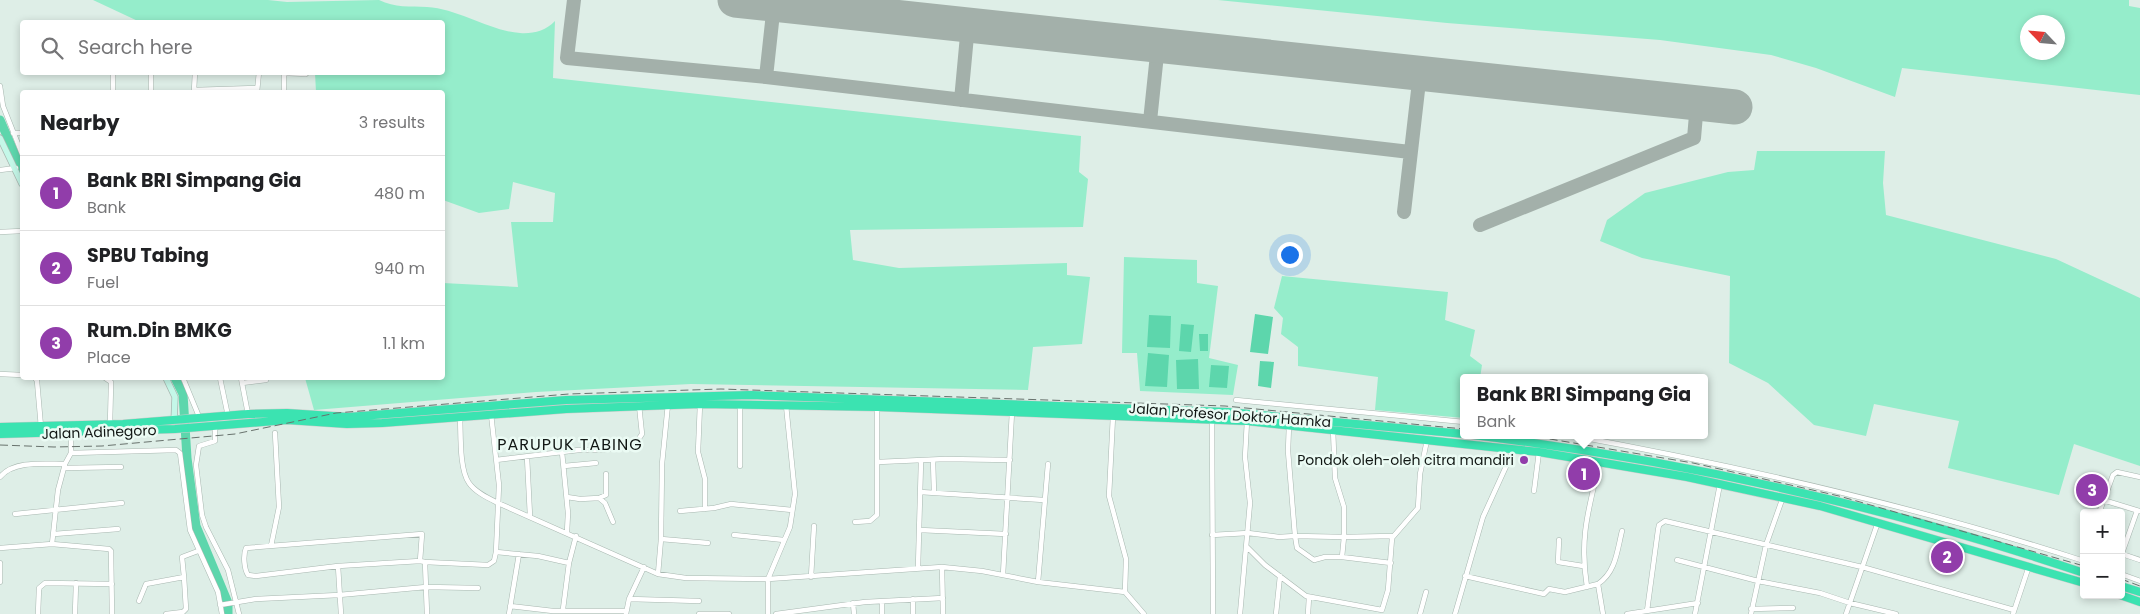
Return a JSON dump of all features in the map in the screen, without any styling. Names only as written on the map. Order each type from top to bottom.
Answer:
[{"type":"highway","points":[[199,422],[215,426],[287,420],[347,420],[566,400],[750,395],[934,400],[1065,410]]},
{"type":"highway","points":[[750,395],[751,404]]},
{"type":"highway","points":[[566,400],[566,409]]},
{"type":"highway","points":[[933,409],[934,400]]},
{"type":"highway","points":[[952,410],[953,401]]},
{"type":"highway","points":[[199,422],[228,416],[287,413],[382,423],[566,409],[668,404],[751,404],[1012,412],[1065,410]]},
{"type":"highway","name":"Jalan Profesor Doktor Hamka","points":[[1065,410],[1172,414],[1212,420],[1247,421],[1289,426],[1395,431]]},
{"type":"highway","name":"Jalan Profesor Doktor Hamka","points":[[1065,410],[1113,416],[1228,412],[1395,431]]},
{"type":"highway","name":"Jalan Adinegoro","points":[[0,434],[41,430],[123,428],[199,422]]},
{"type":"highway","name":"Jalan Adinegoro","points":[[0,427],[71,433],[110,428]]},
{"type":"highway","points":[[1395,431],[1460,434]]},
{"type":"highway","points":[[1395,431],[1427,439],[1539,452],[1688,473],[1720,484],[1783,497],[1900,528],[2080,582]]},
{"type":"highway","points":[[1532,439],[1688,473],[1823,498],[1903,519],[2080,572]]},
{"type":"highway","points":[[1900,528],[1903,519]]},
{"type":"highway","points":[[2066,577],[2069,568]]},
{"type":"highway","points":[[2125,587],[2140,592]]},
{"type":"highway","points":[[2125,597],[2140,602]]},
{"type":"street","points":[[113,75],[113,90]]},
{"type":"street","points":[[151,75],[151,90]]},
{"type":"street","points":[[194,90],[195,75]]},
{"type":"street","points":[[257,90],[259,75]]},
{"type":"street","points":[[284,75],[284,90]]},
{"type":"street","points":[[0,86],[12,133],[20,150]]},
{"type":"street","points":[[12,133],[20,132]]},
{"type":"street","points":[[0,138],[20,179]]},
{"type":"street","points":[[0,170],[16,168]]},
{"type":"street","points":[[0,232],[20,230]]},
{"type":"street","points":[[0,374],[20,375]]},
{"type":"street","points":[[36,380],[41,430]]},
{"type":"street","points":[[108,380],[111,382],[110,428]]},
{"type":"street","points":[[167,380],[175,397],[175,424]]},
{"type":"street","points":[[184,380],[199,422]]},
{"type":"street","points":[[220,380],[228,416]]},
{"type":"street","points":[[241,380],[248,414]]},
{"type":"street","points":[[242,383],[266,380]]},
{"type":"street","points":[[1236,400],[1460,422]]},
{"type":"street","points":[[658,574],[661,539],[662,464],[668,404]]},
{"type":"street","points":[[700,404],[698,452],[705,479],[705,508]]},
{"type":"street","points":[[740,404],[740,466]]},
{"type":"street","points":[[496,460],[562,452],[603,450],[638,442],[642,434],[639,405]]},
{"type":"street","points":[[768,614],[768,579],[790,527],[795,494],[786,405]]},
{"type":"street","points":[[854,522],[870,521],[876,516],[878,462],[877,407]]},
{"type":"street","points":[[1003,574],[1012,412]]},
{"type":"street","points":[[427,614],[423,562],[422,534],[271,546],[244,550],[245,571],[248,575],[338,566],[423,562],[488,565],[494,561],[496,552],[499,485],[491,414]]},
{"type":"street","points":[[1113,416],[1109,496],[1126,559],[1125,592],[1144,614]]},
{"type":"street","points":[[460,417],[464,468],[469,482],[498,503],[658,574],[686,578],[768,579],[942,567],[1003,574],[1038,582],[1125,592]]},
{"type":"street","points":[[1212,420],[1213,614]]},
{"type":"street","points":[[1240,614],[1241,583],[1247,547],[1250,504],[1249,473],[1245,457],[1247,421]]},
{"type":"street","points":[[215,426],[215,441],[198,446],[196,465],[206,528],[228,570],[239,614]]},
{"type":"street","points":[[1289,426],[1288,451],[1296,547],[1314,560],[1325,557],[1342,557],[1391,563]]},
{"type":"street","points":[[1333,429],[1334,478],[1344,507],[1342,557]]},
{"type":"street","points":[[52,544],[59,486],[64,466],[71,453],[71,433]]},
{"type":"street","points":[[271,546],[279,507],[275,433]]},
{"type":"street","points":[[1247,547],[1280,576],[1309,597],[1382,610],[1388,590],[1393,536],[1417,510],[1420,474],[1427,439]]},
{"type":"street","points":[[1591,439],[1692,458],[1870,498],[2080,560]]},
{"type":"street","points":[[1462,614],[1455,613],[1465,576],[1489,502],[1514,449]]},
{"type":"street","points":[[71,453],[176,450],[180,453],[190,530],[218,592],[222,614]]},
{"type":"street","points":[[562,452],[567,497],[567,532]]},
{"type":"street","points":[[1534,491],[1539,452]]},
{"type":"street","points":[[527,457],[530,516]]},
{"type":"street","points":[[933,460],[934,493]]},
{"type":"street","points":[[878,462],[1010,460]]},
{"type":"street","points":[[918,568],[921,461]]},
{"type":"street","points":[[1587,587],[1584,566],[1583,530],[1600,461]]},
{"type":"street","points":[[564,466],[596,463]]},
{"type":"street","points":[[1038,582],[1048,464]]},
{"type":"street","points":[[0,477],[6,470],[23,465],[121,467]]},
{"type":"street","points":[[2100,509],[2109,483],[2117,472],[2140,477]]},
{"type":"street","points":[[567,497],[580,499],[599,498],[606,495],[606,474]]},
{"type":"street","points":[[1696,614],[1720,484]]},
{"type":"street","points":[[920,492],[1044,500]]},
{"type":"street","points":[[1783,497],[1766,545],[1751,612],[1793,608]]},
{"type":"street","points":[[599,498],[605,503],[613,522]]},
{"type":"street","points":[[2103,500],[2139,511],[2122,554]]},
{"type":"street","points":[[15,514],[56,508],[122,503]]},
{"type":"street","points":[[680,511],[731,504],[792,510]]},
{"type":"street","points":[[1646,611],[1659,525],[1665,520],[1862,567],[2013,612],[2029,566]]},
{"type":"street","points":[[1846,614],[1878,522]]},
{"type":"street","points":[[811,577],[814,526]]},
{"type":"street","points":[[54,534],[118,529]]},
{"type":"street","points":[[920,530],[1006,534]]},
{"type":"street","points":[[1465,576],[1544,594],[1549,589],[1565,592],[1598,584],[1608,577],[1612,569],[1622,531]]},
{"type":"street","points":[[1212,535],[1248,533],[1278,537],[1393,536]]},
{"type":"street","points":[[734,535],[784,540]]},
{"type":"street","points":[[563,609],[568,563],[576,536]]},
{"type":"street","points":[[661,539],[708,543]]},
{"type":"street","points":[[1559,540],[1558,562],[1584,566]]},
{"type":"street","points":[[0,548],[52,544],[109,549],[111,551],[112,614]]},
{"type":"street","points":[[166,614],[183,612],[186,609],[182,557],[198,551]]},
{"type":"street","points":[[496,552],[568,563]]},
{"type":"street","points":[[509,614],[518,554]]},
{"type":"street","points":[[2125,556],[2140,560]]},
{"type":"street","points":[[1677,560],[1758,582],[1820,593],[1850,603],[1896,614]]},
{"type":"street","points":[[0,562],[0,582]]},
{"type":"street","points":[[338,566],[341,614]]},
{"type":"street","points":[[510,606],[553,612],[563,609],[626,612],[628,599],[644,567]]},
{"type":"street","points":[[942,567],[943,614]]},
{"type":"street","points":[[2125,575],[2140,581]]},
{"type":"street","points":[[1276,614],[1280,576]]},
{"type":"street","points":[[139,601],[146,584],[184,577]]},
{"type":"street","points":[[38,614],[39,588],[45,583],[112,584]]},
{"type":"street","points":[[75,614],[76,583]]},
{"type":"street","points":[[1598,584],[1603,614]]},
{"type":"street","points":[[221,605],[236,602],[426,588],[478,588]]},
{"type":"street","points":[[1420,614],[1426,592]]},
{"type":"street","points":[[1308,614],[1309,597]]},
{"type":"street","points":[[776,614],[854,603],[943,598]]},
{"type":"street","points":[[628,599],[699,601]]},
{"type":"street","points":[[913,599],[914,614]]},
{"type":"street","points":[[882,601],[882,614]]},
{"type":"street","points":[[854,603],[854,614]]},
{"type":"street","points":[[1628,614],[1658,611],[1698,603]]},
{"type":"street","points":[[824,607],[825,614]]},
{"type":"street","points":[[698,614],[729,614]]},
{"type":"shaded area","points":[[93,0],[268,0],[287,2],[379,0],[397,5],[439,9],[497,28],[520,33],[539,31],[555,21],[553,78],[1081,136],[1079,172],[1088,179],[1083,227],[850,230],[853,260],[899,268],[1067,263],[1067,275],[1090,277],[1082,344],[1033,347],[1028,390],[691,384],[536,392],[314,410],[306,380],[445,380],[445,283],[518,287],[511,222],[553,222],[555,193],[513,182],[509,209],[479,213],[445,201],[445,90],[316,90],[315,75],[445,75],[445,20],[136,20]]},
{"type":"shaded area","points":[[1218,0],[2129,0],[2129,6],[2140,8],[2140,95],[1902,68],[1895,97],[1816,68],[1771,55],[1660,40],[1447,23]]},
{"type":"shaded area","points":[[1757,151],[1885,151],[1883,183],[1886,215],[2056,259],[2140,298],[2140,466],[2074,444],[2059,495],[1948,468],[1959,421],[1874,404],[1866,436],[1814,425],[1768,383],[1729,363],[1730,276],[1642,258],[1600,241],[1607,220],[1645,193],[1728,172],[1754,170]]},
{"type":"shaded area","points":[[1124,257],[1197,260],[1197,283],[1218,286],[1209,358],[1238,365],[1233,395],[1140,391],[1137,353],[1122,353]]},
{"type":"shaded area","points":[[1282,276],[1448,292],[1445,320],[1475,330],[1470,356],[1482,365],[1481,374],[1460,374],[1460,418],[1375,410],[1378,377],[1298,366],[1298,347],[1281,334],[1283,318],[1274,308]]},
{"type":"shaded area","points":[[1255,314],[1273,317],[1268,354],[1250,352]]},
{"type":"shaded area","points":[[1149,315],[1171,316],[1170,348],[1147,347]]},
{"type":"shaded area","points":[[1181,324],[1194,325],[1191,352],[1179,351]]},
{"type":"shaded area","points":[[1199,334],[1208,334],[1208,351],[1200,351]]},
{"type":"shaded area","points":[[1148,353],[1169,355],[1167,387],[1145,386]]},
{"type":"shaded area","points":[[1198,359],[1199,389],[1177,389],[1176,360]]},
{"type":"shaded area","points":[[1260,361],[1274,362],[1271,388],[1258,386]]},
{"type":"shaded area","points":[[1211,365],[1229,366],[1227,388],[1209,387]]},
{"type":"waterway","points":[[0,120],[20,166]]},
{"type":"waterway","points":[[176,380],[183,394],[187,458],[196,526],[228,603],[228,614]]},
{"type":"taxiway","points":[[574,0],[567,58],[766,77],[1410,152]]},
{"type":"taxiway","points":[[766,77],[774,4]]},
{"type":"taxiway","points":[[961,100],[968,25]]},
{"type":"taxiway","points":[[1150,121],[1158,45]]},
{"type":"taxiway","points":[[1404,212],[1420,73]]},
{"type":"taxiway","points":[[1480,225],[1694,138],[1697,103]]},
{"type":"runway","points":[[735,0],[1735,107]]},
{"type":"railway","points":[[0,445],[102,446],[235,434],[336,413],[569,394],[721,389],[1225,406],[1460,429]]},
{"type":"railway","points":[[1550,439],[1693,463],[1839,496],[2080,565]]},
{"type":"railway","points":[[2125,580],[2140,586]]},
{"type":"place","name":"Pondok oleh-oleh citra mandiri","points":[[1524,460]]},
{"type":"place","name":"Bank BRI Simpang Gia","points":[[1584,474]]},
{"type":"place","name":"Rum.Din BMKG","points":[[2092,490]]},
{"type":"place","name":"SPBU Tabing","points":[[1947,557]]},
{"type":"district","name":"PARUPUK TABING","points":[[570,444]]}]
